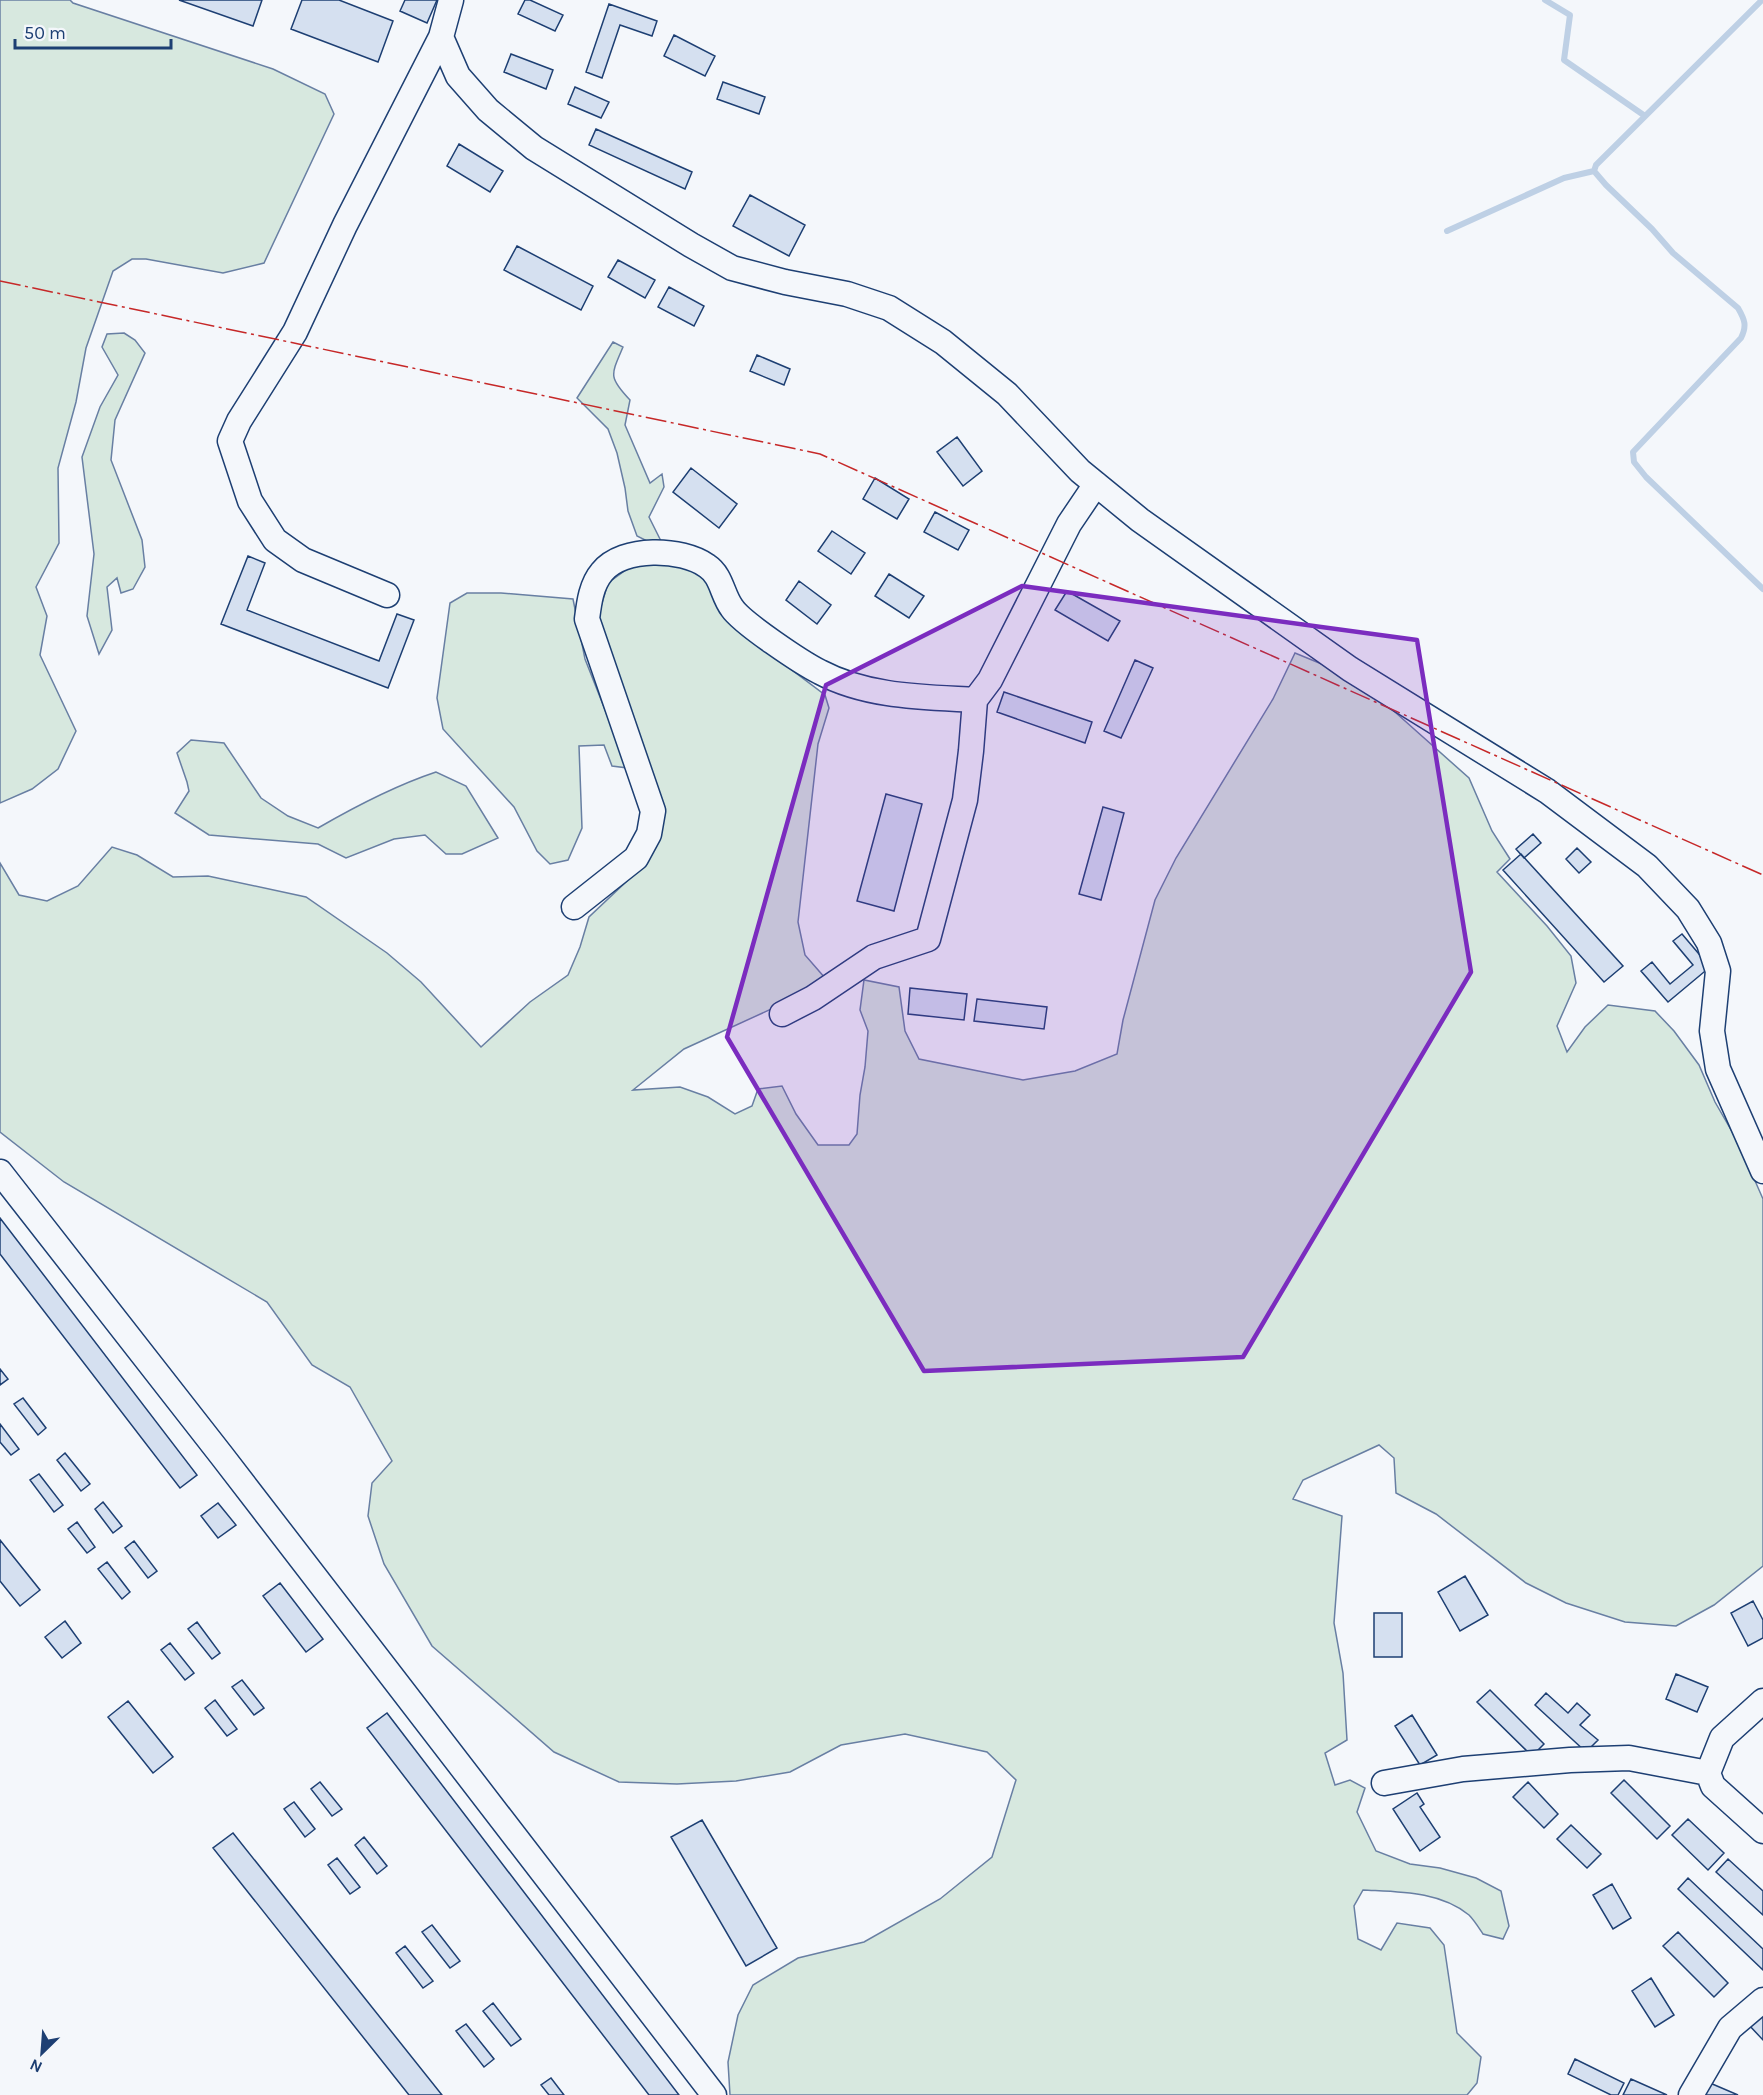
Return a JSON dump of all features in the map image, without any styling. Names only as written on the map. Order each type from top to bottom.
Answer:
[{"type":"street","points":[[387,595],[303,560],[275,540],[250,501],[230,441],[238,421],[295,332],[345,225],[441,37],[451,0]]},
{"type":"street","points":[[441,37],[458,76],[488,110],[534,148],[591,181],[690,245],[732,267],[785,282],[848,294],[889,308],[943,342],[1007,394],[1080,471],[1140,520],[1350,669],[1547,791],[1647,866],[1689,909],[1709,943],[1718,971],[1712,1031],[1718,1069],[1763,1171]]},
{"type":"street","points":[[782,1014],[813,998],[874,957],[927,939],[965,800],[975,700],[990,680],[1069,524],[1096,484]]},
{"type":"street","points":[[574,907],[636,858],[649,834],[653,812],[587,619],[595,584],[602,571],[622,559],[645,552],[680,554],[706,565],[717,574],[732,610],[762,634],[820,672],[872,692],[975,700]]},
{"type":"street","points":[[0,1172],[714,2095]]},
{"type":"street","points":[[1763,1701],[1722,1738],[1708,1773],[1713,1786],[1763,1831]]},
{"type":"street","points":[[1384,1783],[1463,1769],[1570,1760],[1629,1758],[1708,1773]]},
{"type":"street","points":[[1691,2095],[1730,2028],[1763,2000]]},
{"type":"highlighted area","points":[[1022,586],[1417,640],[1471,972],[1243,1357],[924,1371],[727,1037],[826,685]]},
{"type":"shaded area","points":[[0,0],[70,0],[73,3],[273,69],[325,94],[334,114],[264,263],[223,273],[146,259],[132,259],[113,271],[86,348],[76,402],[58,468],[59,543],[36,587],[47,616],[40,655],[76,731],[58,769],[32,789],[0,803]]},
{"type":"shaded area","points":[[124,333],[135,340],[145,353],[115,420],[111,460],[142,540],[145,567],[133,589],[121,593],[117,578],[107,587],[112,630],[99,654],[87,616],[94,554],[82,457],[100,407],[118,375],[102,347],[107,334]]},
{"type":"shaded area","points":[[613,342],[623,347],[614,375],[618,386],[630,400],[625,425],[650,483],[662,474],[664,487],[649,517],[661,541],[649,542],[637,536],[628,511],[617,453],[608,429],[577,398]]},
{"type":"shaded area","points":[[660,559],[692,567],[709,584],[716,605],[760,646],[825,695],[829,708],[818,744],[798,922],[805,955],[825,978],[804,994],[684,1049],[633,1090],[680,1087],[708,1097],[735,1114],[752,1106],[758,1089],[782,1086],[796,1114],[818,1145],[849,1145],[857,1134],[865,1067],[868,1031],[860,1010],[864,980],[899,987],[905,1031],[919,1059],[1023,1080],[1075,1071],[1117,1054],[1123,1020],[1155,900],[1176,858],[1273,699],[1295,653],[1329,667],[1377,696],[1469,778],[1492,831],[1510,859],[1497,872],[1547,926],[1571,956],[1576,983],[1557,1026],[1567,1052],[1585,1027],[1608,1005],[1655,1011],[1674,1031],[1699,1065],[1715,1102],[1738,1142],[1763,1199],[1763,1566],[1714,1605],[1676,1626],[1625,1622],[1566,1603],[1526,1583],[1436,1514],[1396,1493],[1394,1458],[1379,1445],[1303,1480],[1293,1499],[1342,1516],[1334,1623],[1343,1673],[1347,1740],[1325,1753],[1335,1785],[1350,1780],[1365,1788],[1357,1812],[1376,1851],[1410,1864],[1440,1868],[1476,1878],[1501,1891],[1509,1926],[1503,1939],[1483,1934],[1469,1915],[1445,1901],[1432,1897],[1404,1892],[1363,1890],[1354,1906],[1358,1939],[1381,1950],[1397,1923],[1430,1928],[1444,1945],[1457,2033],[1481,2057],[1477,2083],[1467,2095],[730,2095],[728,2062],[738,2015],[753,1985],[798,1958],[864,1942],[940,1899],[992,1857],[1016,1780],[987,1752],[905,1734],[841,1745],[790,1772],[736,1781],[677,1784],[619,1782],[554,1752],[432,1646],[384,1564],[368,1516],[372,1483],[392,1461],[350,1387],[312,1365],[267,1302],[64,1182],[0,1132],[0,863],[19,895],[47,901],[78,886],[112,847],[137,855],[173,877],[208,876],[306,897],[387,953],[421,982],[481,1047],[530,1002],[568,975],[589,917],[647,862],[653,849],[597,620],[608,583],[634,564]]},
{"type":"shaded area","points":[[467,593],[501,593],[573,599],[585,659],[628,768],[612,766],[604,745],[579,746],[582,828],[568,860],[550,864],[537,851],[514,807],[443,729],[437,698],[450,603]]},
{"type":"shaded area","points":[[191,740],[224,743],[261,798],[288,816],[318,828],[376,797],[436,772],[466,786],[498,838],[462,854],[446,854],[425,835],[394,839],[346,858],[318,844],[209,835],[175,813],[189,791],[177,753]]},
{"type":"building","points":[[179,0],[262,0],[253,26]]},
{"type":"building","points":[[302,0],[339,0],[393,21],[378,62],[291,29]]},
{"type":"building","points":[[405,0],[437,0],[427,23],[400,11]]},
{"type":"building","points":[[525,0],[530,0],[563,15],[555,31],[518,14]]},
{"type":"building","points":[[609,4],[657,21],[652,36],[620,25],[602,78],[586,72]]},
{"type":"building","points":[[674,35],[715,56],[705,76],[664,56]]},
{"type":"building","points":[[511,54],[553,70],[546,89],[504,72]]},
{"type":"building","points":[[723,82],[765,97],[759,114],[717,99]]},
{"type":"building","points":[[575,87],[609,102],[601,118],[568,104]]},
{"type":"building","points":[[596,129],[692,172],[685,189],[589,145]]},
{"type":"building","points":[[459,144],[503,171],[490,192],[447,166]]},
{"type":"building","points":[[750,195],[805,225],[789,256],[733,226]]},
{"type":"building","points":[[517,246],[593,286],[581,310],[504,270]]},
{"type":"building","points":[[618,260],[655,280],[645,298],[608,277]]},
{"type":"building","points":[[669,287],[704,306],[694,326],[658,307]]},
{"type":"building","points":[[757,355],[790,369],[784,385],[750,371]]},
{"type":"building","points":[[957,437],[982,471],[963,486],[937,452]]},
{"type":"building","points":[[691,468],[737,504],[719,528],[673,492]]},
{"type":"building","points":[[875,478],[909,499],[897,519],[863,499]]},
{"type":"building","points":[[935,512],[969,530],[958,550],[924,532]]},
{"type":"building","points":[[832,531],[865,553],[851,574],[818,551]]},
{"type":"building","points":[[248,556],[265,563],[247,610],[379,661],[397,614],[414,620],[388,688],[221,624]]},
{"type":"building","points":[[889,574],[924,596],[909,618],[875,596]]},
{"type":"building","points":[[799,581],[831,605],[817,624],[786,600]]},
{"type":"building","points":[[1067,591],[1120,621],[1108,641],[1055,610]]},
{"type":"building","points":[[1135,660],[1153,668],[1121,738],[1104,731]]},
{"type":"building","points":[[1004,692],[1092,722],[1085,743],[997,712]]},
{"type":"building","points":[[886,794],[922,804],[894,911],[857,901]]},
{"type":"building","points":[[1103,807],[1124,813],[1101,900],[1079,894]]},
{"type":"building","points":[[1533,834],[1541,843],[1524,858],[1516,849]]},
{"type":"building","points":[[1577,848],[1591,862],[1579,873],[1566,859]]},
{"type":"building","points":[[1521,854],[1623,966],[1604,982],[1503,870]]},
{"type":"building","points":[[1682,934],[1710,967],[1668,1002],[1641,971],[1652,962],[1670,984],[1693,965],[1673,941]]},
{"type":"building","points":[[910,988],[967,994],[964,1020],[908,1014]]},
{"type":"building","points":[[977,999],[1047,1007],[1044,1029],[974,1021]]},
{"type":"building","points":[[0,1218],[197,1475],[180,1488],[0,1254]]},
{"type":"building","points":[[0,1369],[8,1379],[0,1385]]},
{"type":"building","points":[[23,1398],[46,1428],[38,1435],[14,1404]]},
{"type":"building","points":[[0,1424],[19,1449],[11,1455],[0,1442]]},
{"type":"building","points":[[65,1453],[90,1484],[81,1491],[57,1460]]},
{"type":"building","points":[[39,1474],[63,1505],[54,1512],[30,1480]]},
{"type":"building","points":[[103,1502],[122,1526],[113,1533],[95,1509]]},
{"type":"building","points":[[218,1503],[236,1525],[218,1538],[201,1516]]},
{"type":"building","points":[[77,1522],[95,1547],[87,1553],[68,1529]]},
{"type":"building","points":[[0,1540],[40,1590],[20,1606],[0,1581]]},
{"type":"building","points":[[134,1541],[157,1571],[148,1578],[125,1548]]},
{"type":"building","points":[[107,1562],[130,1592],[122,1599],[98,1569]]},
{"type":"building","points":[[1465,1576],[1488,1615],[1460,1631],[1438,1592]]},
{"type":"building","points":[[280,1583],[323,1639],[306,1652],[263,1596]]},
{"type":"building","points":[[1753,1601],[1763,1620],[1763,1638],[1748,1646],[1731,1613]]},
{"type":"building","points":[[1374,1613],[1402,1613],[1402,1657],[1374,1657]]},
{"type":"building","points":[[65,1621],[81,1643],[62,1658],[45,1637]]},
{"type":"building","points":[[197,1622],[220,1653],[212,1659],[188,1629]]},
{"type":"building","points":[[170,1643],[194,1673],[185,1680],[161,1650]]},
{"type":"building","points":[[1676,1674],[1708,1687],[1697,1712],[1666,1699]]},
{"type":"building","points":[[242,1680],[264,1708],[254,1715],[232,1687]]},
{"type":"building","points":[[1490,1690],[1544,1744],[1532,1756],[1477,1702]]},
{"type":"building","points":[[1546,1693],[1568,1713],[1577,1703],[1590,1715],[1580,1725],[1598,1740],[1586,1752],[1535,1705]]},
{"type":"building","points":[[215,1700],[237,1729],[227,1736],[205,1708]]},
{"type":"building","points":[[128,1701],[173,1757],[153,1773],[108,1717]]},
{"type":"building","points":[[387,1713],[679,2095],[649,2095],[367,1728]]},
{"type":"building","points":[[1412,1715],[1437,1755],[1420,1765],[1395,1726]]},
{"type":"building","points":[[1624,1780],[1670,1826],[1657,1839],[1611,1793]]},
{"type":"building","points":[[320,1782],[342,1809],[332,1816],[311,1789]]},
{"type":"building","points":[[1528,1782],[1558,1814],[1544,1828],[1513,1797]]},
{"type":"building","points":[[1417,1793],[1424,1804],[1420,1807],[1440,1837],[1420,1851],[1393,1809]]},
{"type":"building","points":[[294,1802],[315,1829],[305,1837],[284,1809]]},
{"type":"building","points":[[1688,1819],[1724,1853],[1708,1870],[1672,1835]]},
{"type":"building","points":[[702,1820],[777,1948],[746,1966],[671,1837]]},
{"type":"building","points":[[1571,1825],[1601,1854],[1587,1868],[1557,1839]]},
{"type":"building","points":[[233,1833],[442,2095],[409,2095],[213,1848]]},
{"type":"building","points":[[364,1837],[387,1866],[377,1874],[355,1845]]},
{"type":"building","points":[[337,1858],[360,1887],[350,1894],[328,1865]]},
{"type":"building","points":[[1728,1859],[1763,1891],[1763,1915],[1716,1872]]},
{"type":"building","points":[[1688,1878],[1763,1949],[1763,1970],[1678,1889]]},
{"type":"building","points":[[1612,1884],[1631,1918],[1613,1929],[1593,1895]]},
{"type":"building","points":[[432,1925],[460,1961],[450,1968],[422,1932]]},
{"type":"building","points":[[1678,1932],[1728,1983],[1714,1997],[1663,1946]]},
{"type":"building","points":[[405,1946],[433,1981],[423,1988],[396,1953]]},
{"type":"building","points":[[1651,1978],[1674,2015],[1655,2027],[1632,1991]]},
{"type":"building","points":[[493,2003],[521,2039],[511,2046],[483,2011]]},
{"type":"building","points":[[1763,2011],[1763,2040],[1748,2024]]},
{"type":"building","points":[[466,2024],[494,2059],[484,2067],[456,2031]]},
{"type":"building","points":[[1575,2059],[1624,2083],[1618,2095],[1611,2095],[1568,2074]]},
{"type":"building","points":[[551,2078],[564,2095],[549,2095],[541,2085]]},
{"type":"building","points":[[1631,2079],[1667,2095],[1623,2095]]},
{"type":"building","points":[[1710,2083],[1738,2095],[1705,2095]]},
{"type":"waterway","points":[[1545,0],[1570,15],[1564,60],[1645,116]]},
{"type":"waterway","points":[[1762,0],[1596,165],[1594,171],[1673,253],[1738,308],[1742,316],[1745,326],[1741,338],[1633,452],[1634,462],[1646,477],[1763,589]]},
{"type":"waterway","points":[[1447,231],[1564,178],[1594,171]]},
{"type":"power","points":[[0,281],[820,454],[1763,875]]}]
